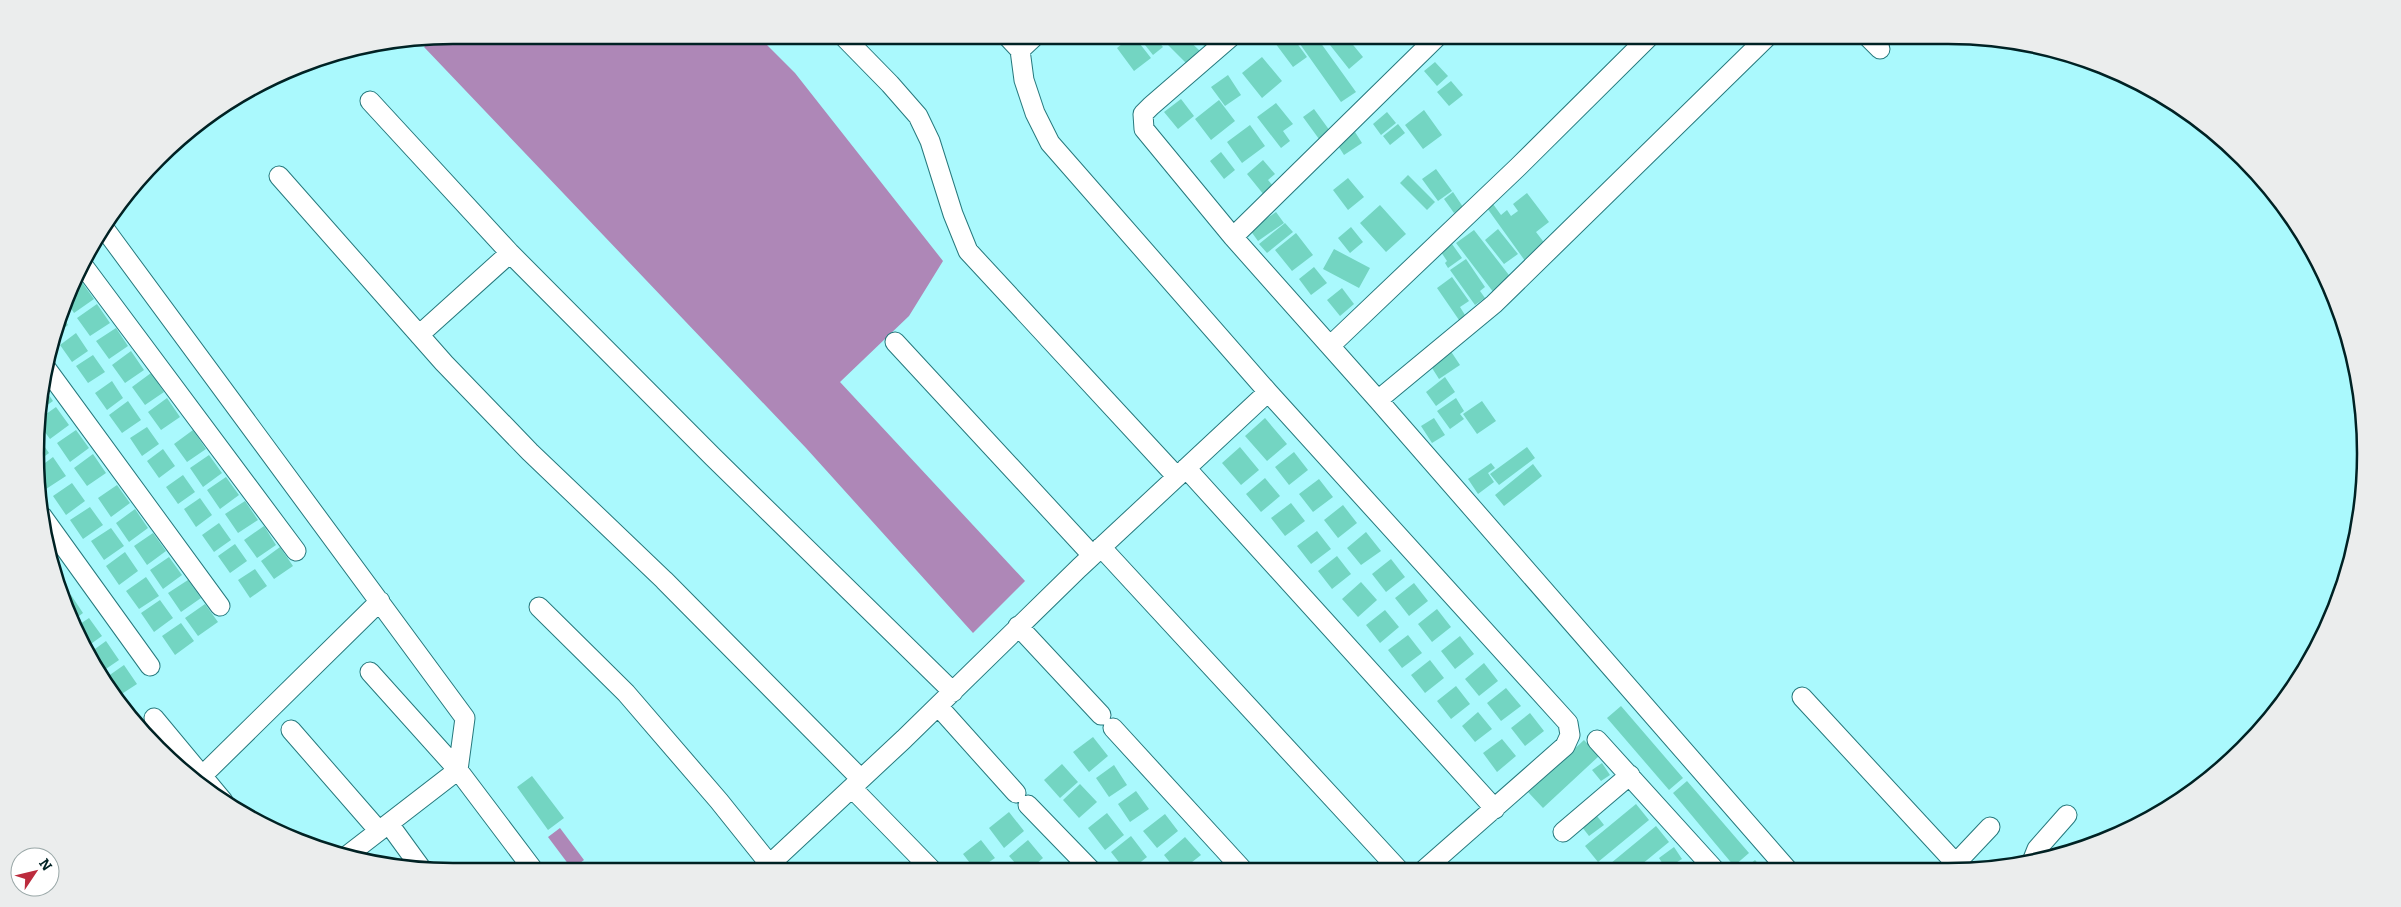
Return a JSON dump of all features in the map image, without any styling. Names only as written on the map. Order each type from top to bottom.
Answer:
[{"type":"street","points":[[851,44],[918,116],[930,141],[953,214],[968,251],[1182,472],[1495,808]]},
{"type":"street","points":[[1014,44],[1020,50],[1024,80],[1035,114],[1050,143],[1268,392],[1568,723],[1570,735],[1565,746],[1432,863]]},
{"type":"street","points":[[1020,50],[1026,44]]},
{"type":"street","points":[[1223,44],[1143,114],[1142,122],[1144,129],[1233,237],[1378,400],[1782,863]]},
{"type":"street","points":[[1233,237],[1430,44]]},
{"type":"street","points":[[1330,346],[1518,167],[1642,44]]},
{"type":"street","points":[[1378,400],[1494,304],[1760,44]]},
{"type":"street","points":[[1875,44],[1880,49]]},
{"type":"street","points":[[370,101],[510,253],[953,692]]},
{"type":"street","points":[[279,176],[419,335],[530,452],[664,580],[857,784],[925,863]]},
{"type":"street","points":[[108,234],[465,718],[458,770],[354,850]]},
{"type":"street","points":[[419,335],[510,253]]},
{"type":"street","points":[[87,271],[296,552]]},
{"type":"street","points":[[895,342],[1097,551],[1392,863]]},
{"type":"street","points":[[52,376],[220,606]]},
{"type":"street","points":[[777,863],[1018,626],[1268,392]]},
{"type":"street","points":[[51,529],[150,666]]},
{"type":"street","points":[[200,776],[380,601]]},
{"type":"street","points":[[539,607],[626,693],[719,801],[768,863]]},
{"type":"street","points":[[1018,626],[1237,863]]},
{"type":"street","points":[[370,672],[458,770],[528,863]]},
{"type":"street","points":[[1802,697],[1955,863]]},
{"type":"street","points":[[938,706],[1022,799],[1085,863]]},
{"type":"street","points":[[154,718],[191,769]]},
{"type":"street","points":[[291,730],[415,861]]},
{"type":"street","points":[[1598,740],[1630,775],[1702,863]]},
{"type":"street","points":[[1563,832],[1630,775]]},
{"type":"street","points":[[2036,853],[2067,815]]},
{"type":"street","points":[[1961,863],[1990,827]]},
{"type":"shaded area","points":[[454,44],[766,44],[795,73],[943,261],[909,316],[840,382],[1025,581],[973,633],[806,448],[424,47],[426,45]]},
{"type":"shaded area","points":[[560,828],[584,860],[580,863],[568,863],[548,837]]},
{"type":"building","points":[[1122,44],[1140,44],[1151,58],[1134,71],[1117,48]]},
{"type":"building","points":[[1144,44],[1160,44],[1163,47],[1153,55]]},
{"type":"building","points":[[1167,44],[1193,44],[1200,51],[1187,64]]},
{"type":"building","points":[[1276,44],[1298,44],[1307,57],[1293,67]]},
{"type":"building","points":[[1300,44],[1321,44],[1356,92],[1341,102]]},
{"type":"building","points":[[1352,44],[1363,57],[1349,69],[1330,45]]},
{"type":"building","points":[[1262,57],[1282,81],[1262,98],[1242,73]]},
{"type":"building","points":[[1435,62],[1448,76],[1437,86],[1424,71]]},
{"type":"building","points":[[1228,75],[1241,95],[1225,106],[1211,87]]},
{"type":"building","points":[[1451,81],[1463,95],[1449,106],[1437,92]]},
{"type":"building","points":[[1181,99],[1194,116],[1178,129],[1164,112]]},
{"type":"building","points":[[1219,100],[1235,121],[1211,140],[1195,119]]},
{"type":"building","points":[[1276,103],[1293,124],[1283,131],[1290,141],[1281,148],[1257,117]]},
{"type":"building","points":[[1314,109],[1330,131],[1319,139],[1303,117]]},
{"type":"building","points":[[1424,110],[1442,135],[1423,149],[1405,125]]},
{"type":"building","points":[[1387,112],[1396,123],[1381,135],[1373,124]]},
{"type":"building","points":[[1398,124],[1405,133],[1390,145],[1383,136]]},
{"type":"building","points":[[1250,125],[1265,146],[1242,163],[1227,142]]},
{"type":"building","points":[[1355,132],[1362,143],[1344,155],[1337,144]]},
{"type":"building","points":[[1221,152],[1235,170],[1224,179],[1210,161]]},
{"type":"building","points":[[1263,160],[1275,174],[1268,180],[1274,187],[1264,195],[1247,174]]},
{"type":"building","points":[[1436,169],[1452,191],[1438,201],[1422,179]]},
{"type":"building","points":[[1408,175],[1435,202],[1427,210],[1400,183]]},
{"type":"building","points":[[1348,178],[1364,197],[1348,210],[1333,190]]},
{"type":"building","points":[[1453,192],[1463,207],[1454,213],[1444,199]]},
{"type":"building","points":[[1527,193],[1549,222],[1536,232],[1549,249],[1528,265],[1487,208],[1493,204],[1501,215],[1507,210],[1511,216],[1518,211],[1513,204]]},
{"type":"building","points":[[1380,205],[1406,234],[1386,252],[1360,223]]},
{"type":"building","points":[[1276,212],[1284,223],[1258,241],[1250,230]]},
{"type":"building","points":[[1285,223],[1293,232],[1267,253],[1259,244]]},
{"type":"building","points":[[1351,227],[1363,242],[1350,253],[1338,238]]},
{"type":"building","points":[[1498,229],[1518,254],[1504,264],[1485,240]]},
{"type":"building","points":[[1474,230],[1512,279],[1494,293],[1456,243]]},
{"type":"building","points":[[1296,233],[1313,255],[1292,271],[1275,250]]},
{"type":"building","points":[[1452,244],[1462,258],[1448,268],[1445,263],[1447,261],[1441,252]]},
{"type":"building","points":[[1334,249],[1370,268],[1359,288],[1323,269]]},
{"type":"building","points":[[1466,259],[1485,287],[1480,291],[1485,298],[1475,305],[1450,270]]},
{"type":"building","points":[[1314,267],[1327,283],[1311,295],[1299,279]]},
{"type":"building","points":[[1452,277],[1469,301],[1460,307],[1465,315],[1459,320],[1437,288]]},
{"type":"building","points":[[82,282],[94,299],[74,313],[71,308]]},
{"type":"building","points":[[1342,288],[1354,304],[1340,316],[1327,300]]},
{"type":"building","points":[[97,304],[110,323],[90,336],[77,318]]},
{"type":"building","points":[[116,328],[128,346],[109,359],[96,341]]},
{"type":"building","points":[[76,333],[88,351],[72,362],[60,345]]},
{"type":"building","points":[[1448,347],[1460,365],[1439,379],[1427,360]]},
{"type":"building","points":[[131,351],[144,370],[125,383],[112,365]]},
{"type":"building","points":[[93,355],[105,372],[88,383],[76,366]]},
{"type":"building","points":[[151,373],[164,392],[145,405],[132,387]]},
{"type":"building","points":[[1445,377],[1455,392],[1436,406],[1426,392]]},
{"type":"building","points":[[112,381],[123,398],[107,410],[95,393]]},
{"type":"building","points":[[48,394],[53,401],[47,406]]},
{"type":"building","points":[[167,398],[180,417],[161,430],[148,412]]},
{"type":"building","points":[[1456,398],[1464,411],[1460,414],[1464,419],[1450,429],[1437,411]]},
{"type":"building","points":[[128,401],[141,420],[122,433],[109,415]]},
{"type":"building","points":[[1482,401],[1496,421],[1477,434],[1463,414]]},
{"type":"building","points":[[56,407],[69,425],[50,439],[45,432],[46,414]]},
{"type":"building","points":[[1265,418],[1287,444],[1267,461],[1245,436]]},
{"type":"building","points":[[1434,418],[1445,435],[1432,443],[1421,426]]},
{"type":"building","points":[[147,427],[159,444],[142,456],[130,438]]},
{"type":"building","points":[[76,430],[89,448],[70,462],[57,443]]},
{"type":"building","points":[[193,430],[206,449],[187,462],[174,444]]},
{"type":"building","points":[[44,446],[49,453],[44,457]]},
{"type":"building","points":[[1240,447],[1259,470],[1241,485],[1222,463]]},
{"type":"building","points":[[1527,447],[1535,458],[1499,485],[1490,474]]},
{"type":"building","points":[[163,449],[175,466],[159,478],[147,461]]},
{"type":"building","points":[[1294,452],[1308,470],[1289,485],[1275,467]]},
{"type":"building","points":[[93,454],[106,473],[87,486],[74,468]]},
{"type":"building","points":[[209,455],[222,473],[203,487],[190,468]]},
{"type":"building","points":[[53,457],[66,476],[46,489],[45,480],[44,463]]},
{"type":"building","points":[[1491,463],[1495,468],[1488,473],[1494,482],[1478,494],[1468,479]]},
{"type":"building","points":[[1533,464],[1542,476],[1504,506],[1495,495]]},
{"type":"building","points":[[183,475],[195,492],[178,504],[166,487]]},
{"type":"building","points":[[226,477],[239,495],[220,509],[207,490]]},
{"type":"building","points":[[1265,478],[1280,496],[1261,512],[1246,494]]},
{"type":"building","points":[[1319,479],[1333,497],[1313,512],[1299,494]]},
{"type":"building","points":[[72,483],[85,501],[66,515],[53,496]]},
{"type":"building","points":[[117,485],[130,503],[111,517],[98,498]]},
{"type":"building","points":[[200,498],[212,515],[196,527],[184,509]]},
{"type":"building","points":[[245,501],[258,520],[238,533],[225,514]]},
{"type":"building","points":[[1291,503],[1305,521],[1285,536],[1271,518]]},
{"type":"building","points":[[1343,505],[1357,523],[1338,538],[1324,520]]},
{"type":"building","points":[[90,507],[103,525],[83,539],[70,520]]},
{"type":"building","points":[[135,509],[148,528],[129,542],[116,523]]},
{"type":"building","points":[[219,523],[231,540],[214,552],[202,535]]},
{"type":"building","points":[[264,526],[276,545],[257,558],[244,540]]},
{"type":"building","points":[[111,528],[124,546],[104,560],[91,541]]},
{"type":"building","points":[[1317,531],[1331,549],[1311,564],[1297,546]]},
{"type":"building","points":[[1366,532],[1381,551],[1361,565],[1347,548]]},
{"type":"building","points":[[153,533],[166,551],[147,565],[134,546]]},
{"type":"building","points":[[235,544],[247,561],[230,573],[218,556]]},
{"type":"building","points":[[280,547],[293,566],[274,579],[261,561]]},
{"type":"building","points":[[125,552],[138,571],[119,585],[106,566]]},
{"type":"building","points":[[1337,556],[1351,574],[1332,589],[1318,571]]},
{"type":"building","points":[[169,557],[182,575],[163,589],[150,570]]},
{"type":"building","points":[[1391,559],[1405,577],[1386,592],[1372,574]]},
{"type":"building","points":[[255,569],[267,586],[250,598],[238,580]]},
{"type":"building","points":[[146,577],[159,596],[139,609],[126,591]]},
{"type":"building","points":[[188,580],[201,598],[181,612],[168,593]]},
{"type":"building","points":[[1361,582],[1377,600],[1358,617],[1342,599]]},
{"type":"building","points":[[1414,583],[1428,601],[1409,616],[1395,598]]},
{"type":"building","points":[[71,595],[83,613],[78,617],[75,610],[69,596]]},
{"type":"building","points":[[160,600],[173,618],[154,632],[141,613]]},
{"type":"building","points":[[205,604],[218,622],[198,636],[185,618]]},
{"type":"building","points":[[1437,609],[1451,627],[1432,642],[1418,624]]},
{"type":"building","points":[[1385,610],[1399,627],[1380,643],[1366,625]]},
{"type":"building","points":[[89,618],[102,636],[91,644],[81,623]]},
{"type":"building","points":[[181,623],[194,641],[175,655],[162,636]]},
{"type":"building","points":[[1408,635],[1422,653],[1402,668],[1388,650]]},
{"type":"building","points":[[1460,636],[1474,654],[1455,669],[1441,651]]},
{"type":"building","points":[[106,641],[119,660],[106,669],[94,650]]},
{"type":"building","points":[[1430,660],[1444,678],[1425,693],[1411,675]]},
{"type":"building","points":[[1484,663],[1498,681],[1479,696],[1465,679]]},
{"type":"building","points":[[124,665],[137,684],[122,694],[109,675]]},
{"type":"building","points":[[1456,686],[1470,704],[1451,719],[1437,701]]},
{"type":"building","points":[[1506,688],[1521,706],[1501,721],[1487,703]]},
{"type":"building","points":[[1621,706],[1683,778],[1669,790],[1607,718]]},
{"type":"building","points":[[1478,712],[1492,729],[1475,742],[1462,726]]},
{"type":"building","points":[[1530,713],[1544,731],[1525,746],[1511,728]]},
{"type":"building","points":[[1093,737],[1108,756],[1089,772],[1073,752]]},
{"type":"building","points":[[1502,739],[1516,756],[1497,772],[1483,753]]},
{"type":"building","points":[[1584,740],[1599,756],[1543,808],[1528,792]]},
{"type":"building","points":[[1602,763],[1610,775],[1601,781],[1592,770]]},
{"type":"building","points":[[1062,764],[1078,782],[1060,798],[1044,780]]},
{"type":"building","points":[[1114,765],[1127,785],[1109,797],[1096,778]]},
{"type":"building","points":[[532,776],[564,818],[548,830],[517,787]]},
{"type":"building","points":[[1687,781],[1749,853],[1737,863],[1731,863],[1673,793]]},
{"type":"building","points":[[1080,784],[1097,802],[1079,818],[1063,800]]},
{"type":"building","points":[[1136,791],[1149,809],[1130,822],[1118,804]]},
{"type":"building","points":[[1636,804],[1649,820],[1598,862],[1585,846]]},
{"type":"building","points":[[1009,812],[1024,831],[1004,848],[989,828]]},
{"type":"building","points":[[1107,813],[1124,835],[1105,850],[1088,828]]},
{"type":"building","points":[[1165,814],[1178,831],[1157,848],[1143,831]]},
{"type":"building","points":[[1597,816],[1604,825],[1589,836],[1582,827]]},
{"type":"building","points":[[1656,826],[1669,842],[1643,863],[1611,863]]},
{"type":"building","points":[[1131,836],[1147,857],[1140,863],[1120,863],[1111,852]]},
{"type":"building","points":[[1185,837],[1201,855],[1191,863],[1170,863],[1164,855]]},
{"type":"building","points":[[981,840],[995,858],[988,863],[970,863],[963,854]]},
{"type":"building","points":[[1028,840],[1043,858],[1037,863],[1015,863],[1009,856]]},
{"type":"building","points":[[1674,847],[1682,859],[1676,863],[1662,863],[1659,858]]}]
